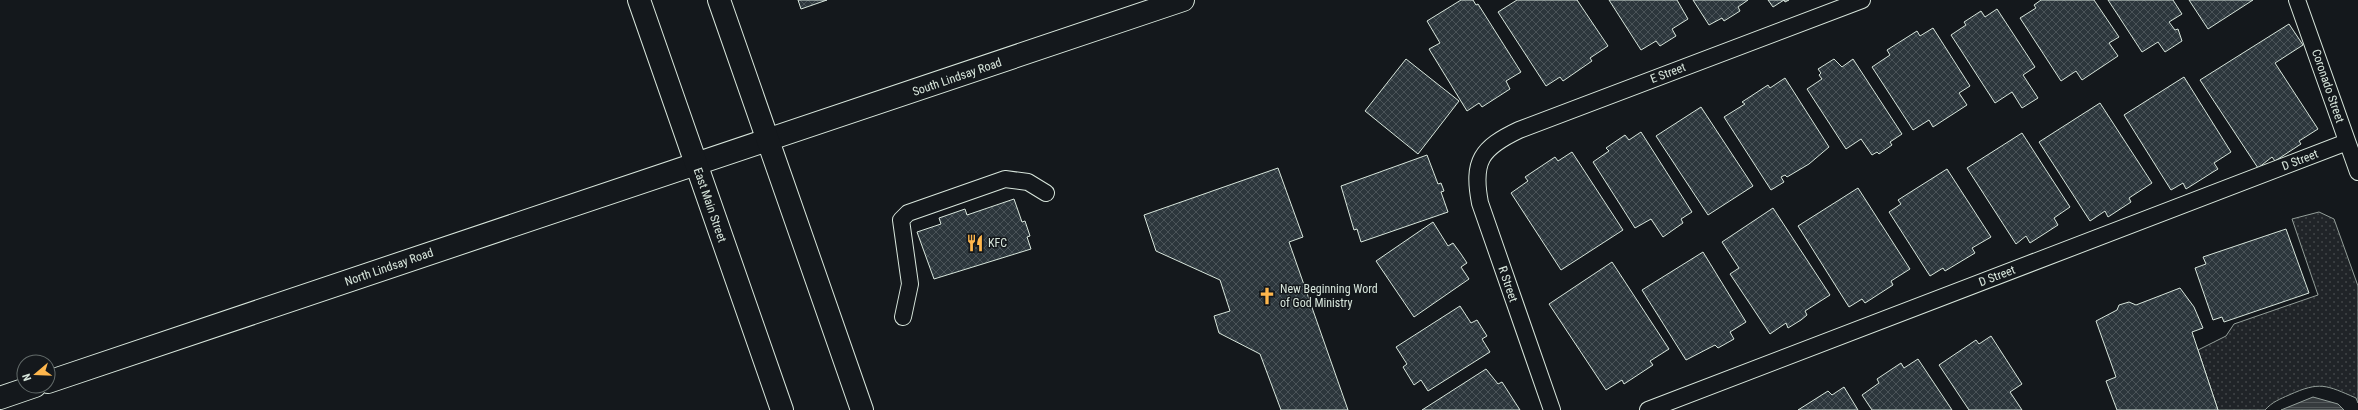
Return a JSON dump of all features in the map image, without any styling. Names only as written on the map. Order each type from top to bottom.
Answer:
[{"type":"main road","name":"East Main Street","points":[[639,0],[782,410]]},
{"type":"main road","points":[[719,0],[862,410]]},
{"type":"main road","name":"South Lindsay Road","points":[[731,153],[1182,0]]},
{"type":"main road","name":"North Lindsay Road","points":[[56,379],[696,163],[731,153]]},
{"type":"main road","points":[[0,398],[16,393]]},
{"type":"lane","name":"E Street","points":[[1481,157],[1498,140],[1519,130],[1862,0]]},
{"type":"lane","name":"Coronado Street","points":[[2298,0],[2358,172]]},
{"type":"lane","name":"D Street","points":[[1648,410],[2347,142]]},
{"type":"lane","name":"R Street","points":[[1481,157],[1476,179],[1480,202],[1552,410]]},
{"type":"lane","points":[[903,317],[910,284],[901,220],[908,212],[1005,179],[1028,182],[1046,193]]},
{"type":"shaded area","points":[[2319,212],[2334,219],[2358,286],[2358,403],[2356,398],[2337,390],[2323,386],[2316,386],[2282,398],[2265,410],[2218,410],[2198,350],[2226,336],[2234,324],[2318,295],[2292,219]]},
{"type":"shaded area","points":[[2313,397],[2338,404],[2344,410],[2281,410]]},
{"type":"building","points":[[798,0],[827,0],[801,9]]},
{"type":"building","points":[[1461,0],[1473,0],[1476,5],[1478,4],[1521,72],[1506,81],[1510,89],[1482,107],[1479,103],[1467,111],[1429,49],[1440,43],[1427,21]]},
{"type":"building","points":[[1517,0],[1577,0],[1608,46],[1590,58],[1592,61],[1563,81],[1560,77],[1546,86],[1498,12]]},
{"type":"building","points":[[1609,0],[1677,0],[1688,19],[1672,29],[1676,36],[1660,46],[1656,41],[1641,50]]},
{"type":"building","points":[[1693,0],[1748,0],[1738,7],[1740,11],[1724,21],[1722,18],[1709,25]]},
{"type":"building","points":[[1768,0],[1784,0],[1773,7]]},
{"type":"building","points":[[2041,0],[2094,0],[2119,37],[2109,43],[2118,56],[2082,80],[2076,71],[2061,81],[2020,18],[2036,8],[2034,5]]},
{"type":"building","points":[[2108,0],[2173,0],[2182,14],[2169,22],[2175,30],[2178,29],[2182,41],[2165,52],[2158,42],[2142,52]]},
{"type":"building","points":[[2189,0],[2253,0],[2208,29]]},
{"type":"building","points":[[1997,9],[2035,67],[2023,75],[2038,98],[2022,108],[2012,92],[1995,103],[1951,35],[1966,25],[1964,22],[1981,11],[1985,17]]},
{"type":"building","points":[[2289,24],[2303,45],[2275,63],[2318,129],[2299,141],[2301,144],[2275,161],[2272,157],[2258,168],[2200,80]]},
{"type":"building","points":[[1933,28],[1970,86],[1959,93],[1967,105],[1933,127],[1929,120],[1913,130],[1872,67],[1890,55],[1887,50],[1917,31],[1920,36]]},
{"type":"building","points":[[1406,59],[1459,101],[1418,154],[1365,111]]},
{"type":"building","points":[[1834,59],[1842,67],[1853,59],[1902,134],[1890,142],[1892,145],[1879,154],[1877,152],[1872,155],[1861,139],[1846,149],[1807,89],[1822,79],[1819,75],[1821,73],[1818,69]]},
{"type":"building","points":[[2184,77],[2231,152],[2214,163],[2218,169],[2186,189],[2183,183],[2171,190],[2124,115]]},
{"type":"building","points":[[1785,78],[1829,147],[1809,164],[1787,177],[1785,175],[1781,177],[1784,182],[1771,190],[1724,117],[1745,104],[1742,102],[1768,85],[1770,88]]},
{"type":"building","points":[[2100,103],[2152,183],[2129,198],[2131,202],[2108,217],[2105,211],[2090,221],[2039,142]]},
{"type":"building","points":[[1701,107],[1753,186],[1708,215],[1656,136]]},
{"type":"building","points":[[1641,132],[1692,212],[1681,219],[1683,223],[1663,237],[1651,219],[1635,228],[1593,162],[1609,151],[1606,148],[1625,135],[1629,140]]},
{"type":"building","points":[[2022,133],[2070,207],[2054,218],[2058,225],[2030,243],[2026,236],[2016,244],[1967,168]]},
{"type":"building","points":[[1572,152],[1623,230],[1561,270],[1511,193],[1528,181],[1525,177],[1555,157],[1558,161]]},
{"type":"building","points":[[1427,155],[1438,184],[1441,183],[1444,191],[1441,192],[1448,212],[1361,242],[1357,229],[1354,230],[1341,186]]},
{"type":"building","name":"New Beginning Word of God Ministry","points":[[1278,168],[1303,237],[1289,242],[1348,410],[1281,410],[1260,354],[1219,333],[1214,316],[1230,311],[1220,280],[1156,251],[1144,215]]},
{"type":"building","points":[[1947,169],[1991,237],[1972,248],[1975,253],[1945,271],[1943,268],[1930,276],[1889,212],[1901,204],[1898,200]]},
{"type":"building","points":[[1858,188],[1910,269],[1891,281],[1893,285],[1865,303],[1862,299],[1849,307],[1798,226]]},
{"type":"building","name":"KFC","points":[[1014,199],[1022,222],[1025,221],[1030,236],[1027,237],[1031,249],[934,279],[917,232],[941,224],[939,218],[965,209],[967,215]]},
{"type":"building","points":[[1773,208],[1830,295],[1805,311],[1807,315],[1801,320],[1788,328],[1786,323],[1770,334],[1730,274],[1739,268],[1722,242]]},
{"type":"building","points":[[1433,222],[1448,246],[1453,243],[1467,263],[1461,267],[1469,279],[1414,317],[1376,261]]},
{"type":"building","points":[[2286,229],[2309,293],[2224,322],[2222,317],[2213,320],[2195,268],[2206,264],[2203,257]]},
{"type":"building","points":[[1703,252],[1746,322],[1730,332],[1734,339],[1718,348],[1715,345],[1686,360],[1642,290]]},
{"type":"building","points":[[1612,262],[1669,349],[1650,361],[1653,365],[1624,384],[1622,380],[1606,390],[1549,304]]},
{"type":"building","points":[[2180,288],[2194,307],[2203,328],[2192,332],[2218,410],[2117,410],[2106,381],[2116,377],[2096,321],[2117,310],[2119,305],[2129,302],[2136,305]]},
{"type":"building","points":[[1460,306],[1471,323],[1477,320],[1487,336],[1482,339],[1490,352],[1428,391],[1421,380],[1414,385],[1403,367],[1407,364],[1396,347]]},
{"type":"building","points":[[1991,336],[2022,384],[2010,392],[2022,410],[1969,410],[1939,365],[1976,340],[1979,344]]},
{"type":"building","points":[[1918,359],[1952,410],[1872,410],[1862,395],[1879,383],[1877,379],[1901,363],[1904,368]]},
{"type":"building","points":[[1486,369],[1498,384],[1502,382],[1520,410],[1422,410]]},
{"type":"building","points":[[1844,387],[1858,410],[1798,410],[1828,391],[1832,395]]},
{"type":"place","name":"KFC","points":[[975,243]]},
{"type":"place","name":"New Beginning Word of God Ministry","points":[[1267,296]]}]
